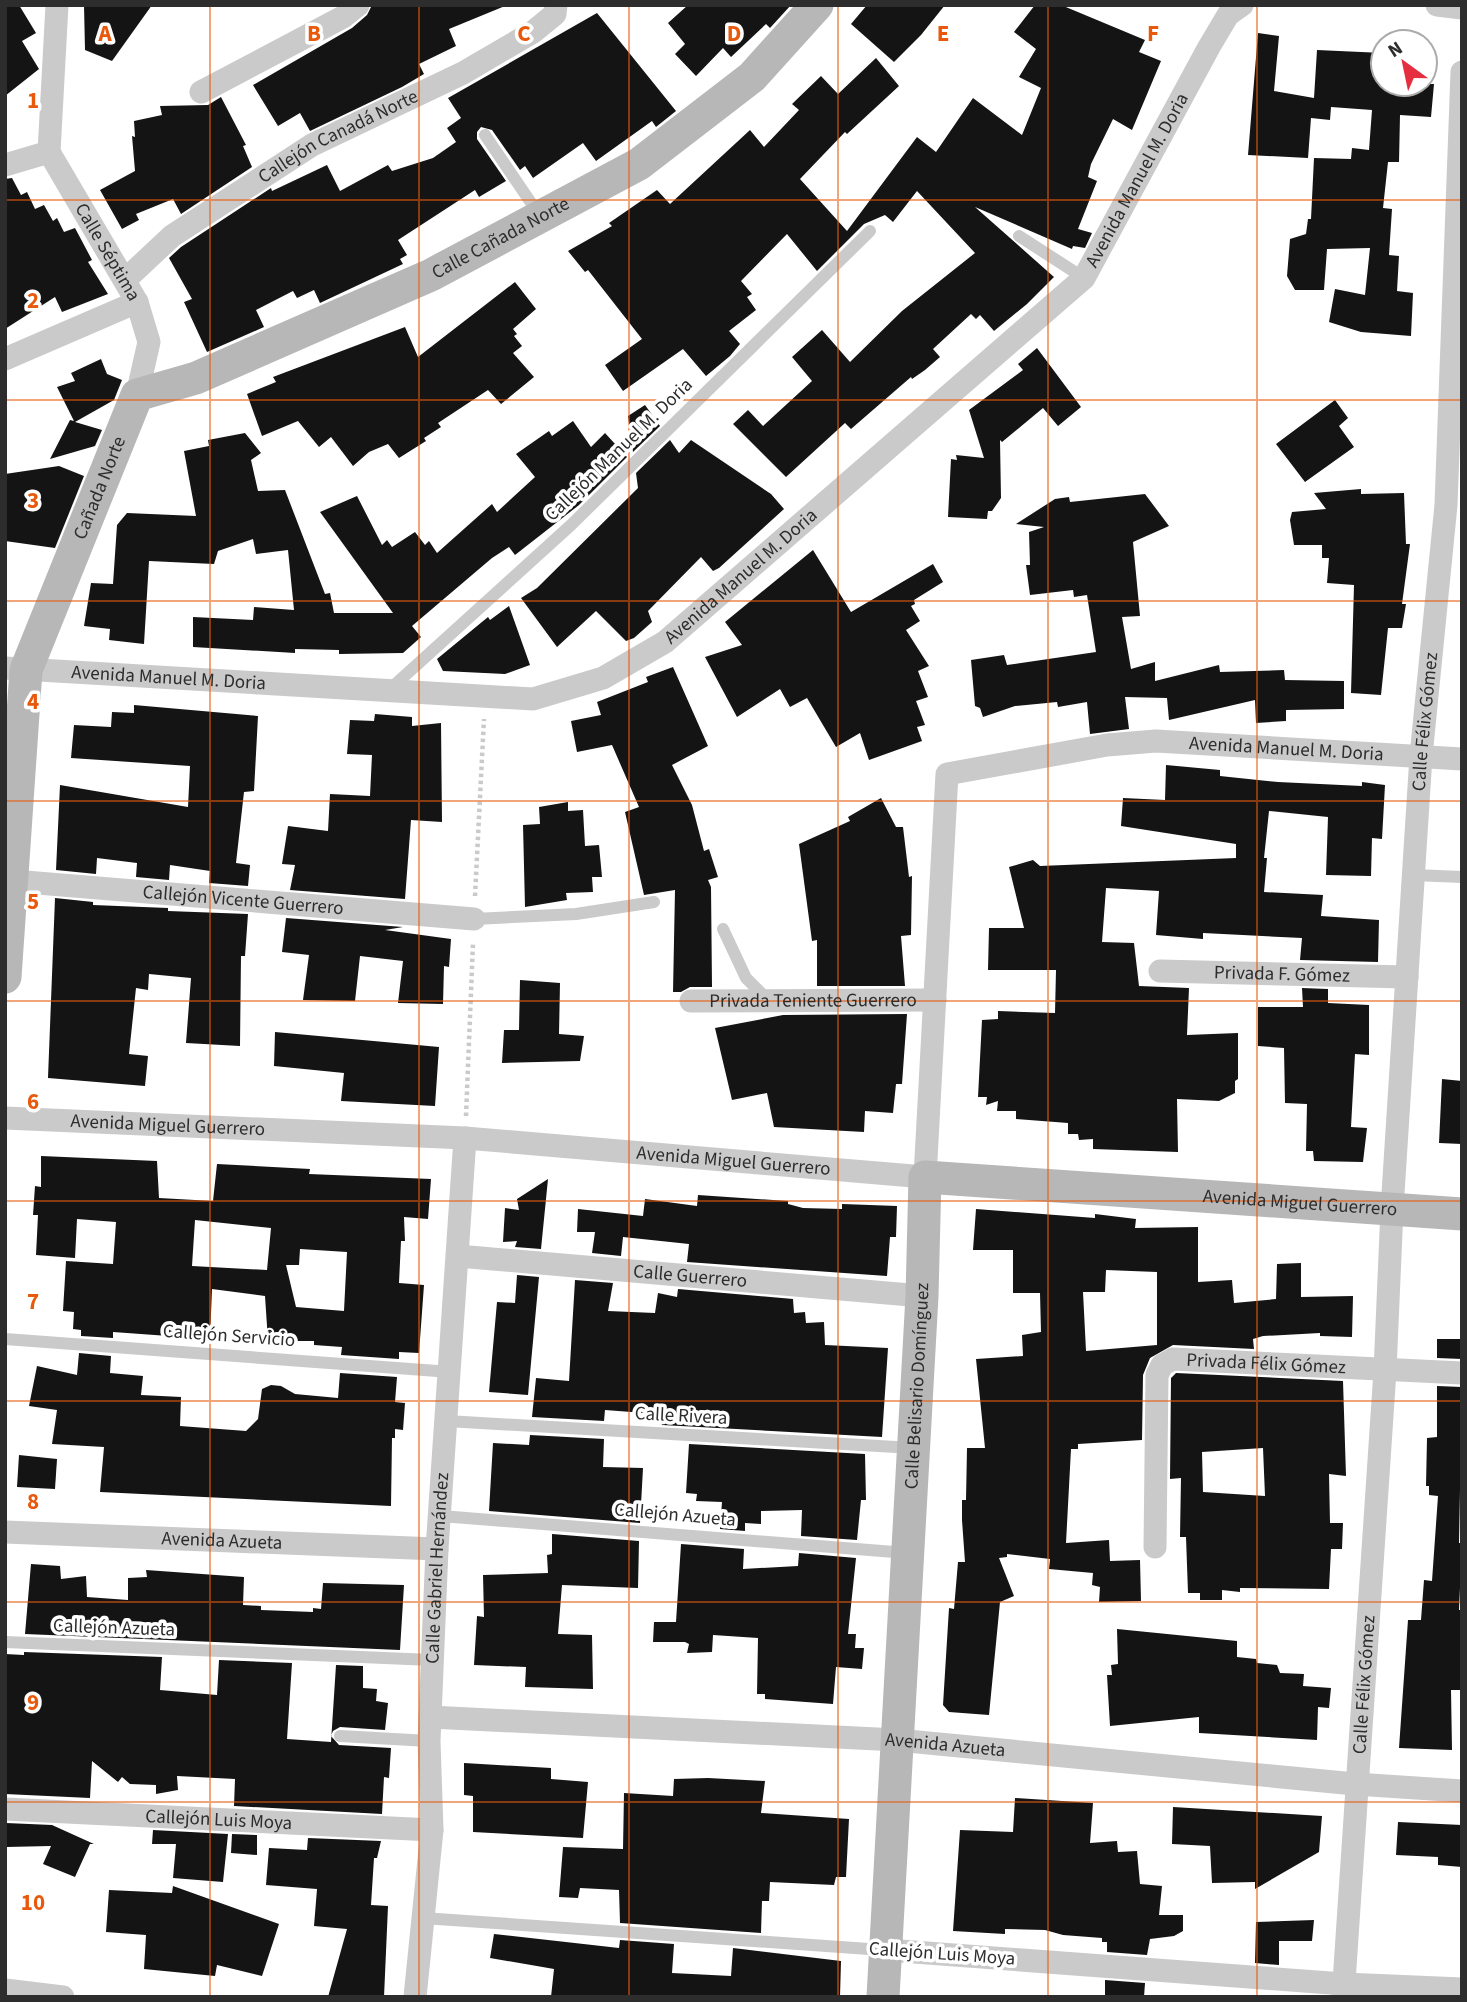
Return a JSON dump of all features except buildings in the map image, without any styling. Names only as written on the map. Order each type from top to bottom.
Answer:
[{"type":"street","points":[[5,165],[50,152],[57,5]]},
{"type":"street","name":"Callejón Canadá Norte","points":[[126,279],[172,236],[312,145],[463,73],[533,32],[555,14],[556,5]]},
{"type":"street","name":"Calle Cañada Norte","points":[[137,395],[196,379],[431,275],[639,164],[752,77],[817,5]]},
{"type":"street","name":"Avenida Manuel M. Doria","points":[[16,669],[533,698],[603,678],[654,648],[1084,278],[1209,47],[1228,15],[1242,5]]},
{"type":"street","points":[[1437,5],[1462,8]]},
{"type":"street","points":[[201,92],[350,11]]},
{"type":"street","name":"Calle Félix Gómez","points":[[1344,1991],[1355,1784],[1385,1371],[1392,1209],[1421,756],[1454,505],[1462,72]]},
{"type":"street","name":"Calle Séptima","points":[[5,359],[137,302],[50,152]]},
{"type":"street","name":"Cañada Norte","points":[[5,977],[13,881],[16,669],[137,395],[149,342],[137,302]]},
{"type":"street","name":"Avenida Manuel M. Doria","points":[[947,774],[1107,745],[1156,741],[1462,759]]},
{"type":"street","name":"Calle Belisario Domínguez","points":[[883,1997],[922,1296],[925,1177],[947,774]]},
{"type":"street","name":"Callejón Vicente Guerrero","points":[[13,881],[474,919]]},
{"type":"street","name":"Privada F. Gómez","points":[[1160,971],[1407,977]]},
{"type":"street","name":"Privada Teniente Guerrero","points":[[691,1001],[935,1000]]},
{"type":"street","name":"Avenida Miguel Guerrero","points":[[5,1118],[465,1138],[925,1177],[1462,1214]]},
{"type":"street","name":"Calle Gabriel Hernández","points":[[415,1997],[432,1830],[429,1741],[437,1549],[465,1138]]},
{"type":"street","name":"Calle Guerrero","points":[[458,1256],[922,1296]]},
{"type":"street","name":"Privada Félix Gómez","points":[[1155,1547],[1157,1375],[1162,1365],[1174,1359],[1385,1371]]},
{"type":"street","points":[[1385,1371],[1462,1373]]},
{"type":"street","name":"Avenida Azueta","points":[[5,1532],[437,1549]]},
{"type":"street","name":"Avenida Azueta","points":[[430,1717],[897,1740],[1355,1784],[1462,1791]]},
{"type":"street","name":"Callejón Luis Moya","points":[[5,1809],[432,1830]]},
{"type":"street","name":"Callejón Luis Moya","points":[[887,1950],[1344,1991],[1462,1989]]},
{"type":"street","points":[[5,1990],[63,1997]]},
{"type":"lane","points":[[485,135],[540,217]]},
{"type":"lane","name":"Callejón Manuel M. Doria","points":[[389,691],[571,525],[870,231]]},
{"type":"lane","points":[[1019,236],[1084,278]]},
{"type":"lane","points":[[1413,875],[1462,877]]},
{"type":"lane","points":[[474,919],[576,914],[654,902]]},
{"type":"lane","points":[[723,929],[746,978],[768,1001]]},
{"type":"lane","name":"Callejón Servicio","points":[[5,1339],[451,1372]]},
{"type":"lane","name":"Calle Rivera","points":[[447,1421],[913,1448]]},
{"type":"lane","name":"Callejón Azueta","points":[[441,1516],[907,1553]]},
{"type":"lane","name":"Callejón Azueta","points":[[5,1643],[432,1660]]},
{"type":"lane","points":[[340,1737],[429,1741]]},
{"type":"lane","name":"Callejón Luis Moya","points":[[423,1918],[887,1950]]}]
